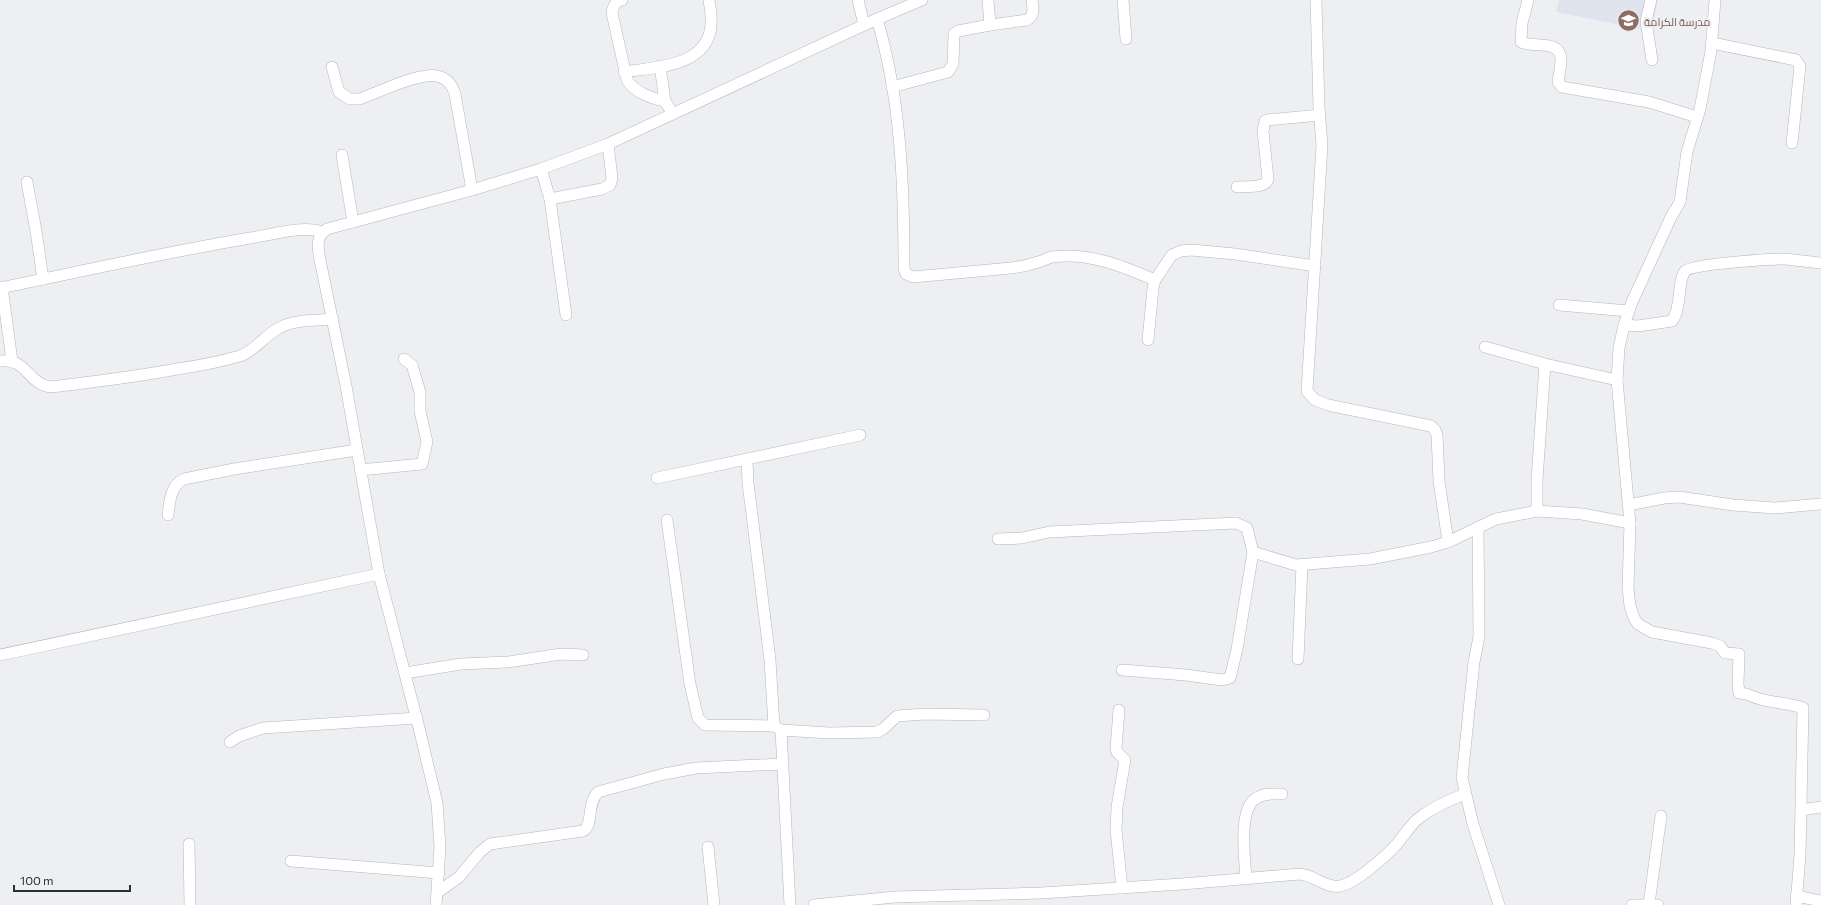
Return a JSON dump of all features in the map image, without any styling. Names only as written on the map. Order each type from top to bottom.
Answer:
[{"type":"street","points":[[622,0],[617,2],[613,7],[612,13],[624,72],[632,87],[665,102]]},
{"type":"street","points":[[624,72],[679,63],[688,59],[699,51],[706,41],[712,25],[708,0]]},
{"type":"street","points":[[858,0],[864,26]]},
{"type":"street","points":[[436,905],[440,848],[437,803],[379,574],[333,319],[318,247],[319,236],[327,229],[472,190],[540,169],[608,144],[877,19],[922,0]]},
{"type":"street","points":[[988,0],[990,25]]},
{"type":"street","points":[[892,87],[948,72],[952,64],[954,34],[958,31],[1027,20],[1032,17],[1032,0]]},
{"type":"street","points":[[1123,0],[1126,39]]},
{"type":"street","points":[[1316,0],[1322,152],[1306,387],[1308,394],[1315,400],[1328,405],[1431,426],[1435,430],[1437,435],[1442,503],[1448,542]]},
{"type":"street","points":[[1528,0],[1522,23],[1521,42],[1554,46],[1559,51],[1561,59],[1558,82],[1562,87],[1649,102],[1697,117]]},
{"type":"street","points":[[1652,0],[1646,21],[1652,60]]},
{"type":"street","points":[[1715,0],[1712,43],[1697,117],[1687,152],[1680,202],[1671,217],[1629,311],[1619,348],[1617,380],[1623,455],[1630,505],[1628,588],[1630,606],[1638,624],[1652,632],[1701,639],[1720,646],[1725,653],[1739,654],[1739,693],[1746,693],[1753,698],[1769,702],[1792,704],[1804,708],[1802,810],[1796,901],[1821,901]]},
{"type":"street","points":[[877,19],[886,49],[902,174],[904,268],[906,274],[912,276],[1011,268],[1025,266],[1050,257],[1083,256],[1107,262],[1155,280]]},
{"type":"street","points":[[1712,43],[1796,60],[1799,62],[1800,66],[1792,143]]},
{"type":"street","points":[[660,66],[665,102],[673,114]]},
{"type":"street","points":[[332,67],[339,92],[350,99],[360,99],[424,75],[435,76],[449,83],[455,94],[472,190]]},
{"type":"street","points":[[1237,187],[1263,185],[1267,183],[1268,179],[1263,131],[1265,121],[1320,116]]},
{"type":"street","points":[[550,199],[602,189],[610,185],[612,178],[608,144]]},
{"type":"street","points":[[342,155],[353,222]]},
{"type":"street","points":[[540,169],[550,199],[566,314]]},
{"type":"street","points":[[27,182],[43,279]]},
{"type":"street","points":[[12,361],[1,288],[206,246],[297,230],[316,230],[322,232]]},
{"type":"street","points":[[1148,340],[1155,280],[1172,256],[1181,251],[1191,250],[1236,254],[1314,266]]},
{"type":"street","points":[[1624,325],[1638,326],[1672,321],[1677,309],[1683,275],[1690,267],[1745,261],[1784,259],[1821,263]]},
{"type":"street","points":[[1559,305],[1629,311]]},
{"type":"street","points":[[0,362],[12,361],[22,366],[43,386],[50,387],[120,379],[216,363],[242,356],[254,349],[267,336],[280,327],[291,324],[333,319]]},
{"type":"street","points":[[1485,347],[1545,364],[1617,380]]},
{"type":"street","points":[[360,470],[422,464],[427,442],[420,412],[420,392],[412,365],[404,359]]},
{"type":"street","points":[[1537,511],[1537,474],[1545,364]]},
{"type":"street","points":[[657,478],[860,435]]},
{"type":"street","points":[[168,515],[173,490],[177,483],[184,479],[234,468],[357,450]]},
{"type":"street","points":[[747,460],[750,507],[782,764],[790,905]]},
{"type":"street","points":[[1630,505],[1664,498],[1679,497],[1733,505],[1775,508],[1821,504]]},
{"type":"street","points":[[1253,552],[1289,564],[1302,565],[1397,555],[1448,542],[1478,526],[1508,515],[1537,511],[1582,514],[1630,523]]},
{"type":"street","points":[[667,520],[690,684],[698,718],[704,725],[778,728],[829,733],[877,732],[883,729],[897,716],[925,714],[984,714]]},
{"type":"street","points":[[998,539],[1022,538],[1049,532],[1236,523],[1247,528],[1253,552],[1237,649],[1230,678],[1222,680],[1186,675],[1122,670]]},
{"type":"street","points":[[1478,526],[1479,637],[1462,764],[1462,778],[1465,794],[1499,905]]},
{"type":"street","points":[[1298,660],[1302,565]]},
{"type":"street","points":[[0,655],[379,574]]},
{"type":"street","points":[[405,674],[461,664],[515,661],[561,654],[583,655]]},
{"type":"street","points":[[1119,710],[1116,749],[1125,760],[1117,807],[1116,830],[1122,888]]},
{"type":"street","points":[[230,742],[239,736],[263,728],[416,718]]},
{"type":"street","points":[[438,892],[460,877],[480,852],[490,844],[583,831],[587,829],[589,824],[590,808],[594,796],[598,792],[664,774],[696,768],[782,764]]},
{"type":"street","points":[[1246,879],[1244,843],[1245,817],[1248,806],[1255,798],[1264,795],[1282,794]]},
{"type":"street","points":[[814,905],[895,897],[1041,893],[1300,874],[1311,876],[1329,885],[1339,886],[1350,883],[1384,857],[1397,845],[1418,819],[1447,802],[1465,794]]},
{"type":"street","points":[[1802,810],[1821,807]]},
{"type":"street","points":[[1632,905],[1654,905],[1661,816]]},
{"type":"street","points":[[189,844],[190,905]]},
{"type":"street","points":[[708,848],[714,905]]},
{"type":"street","points":[[291,861],[439,873]]},
{"type":"shaded area","name":"مدرسة الكرامة","points":[[1559,0],[1658,0],[1651,31],[1556,12]]},
{"type":"place","name":"مدرسة الكرامة","points":[[1628,21]]}]
